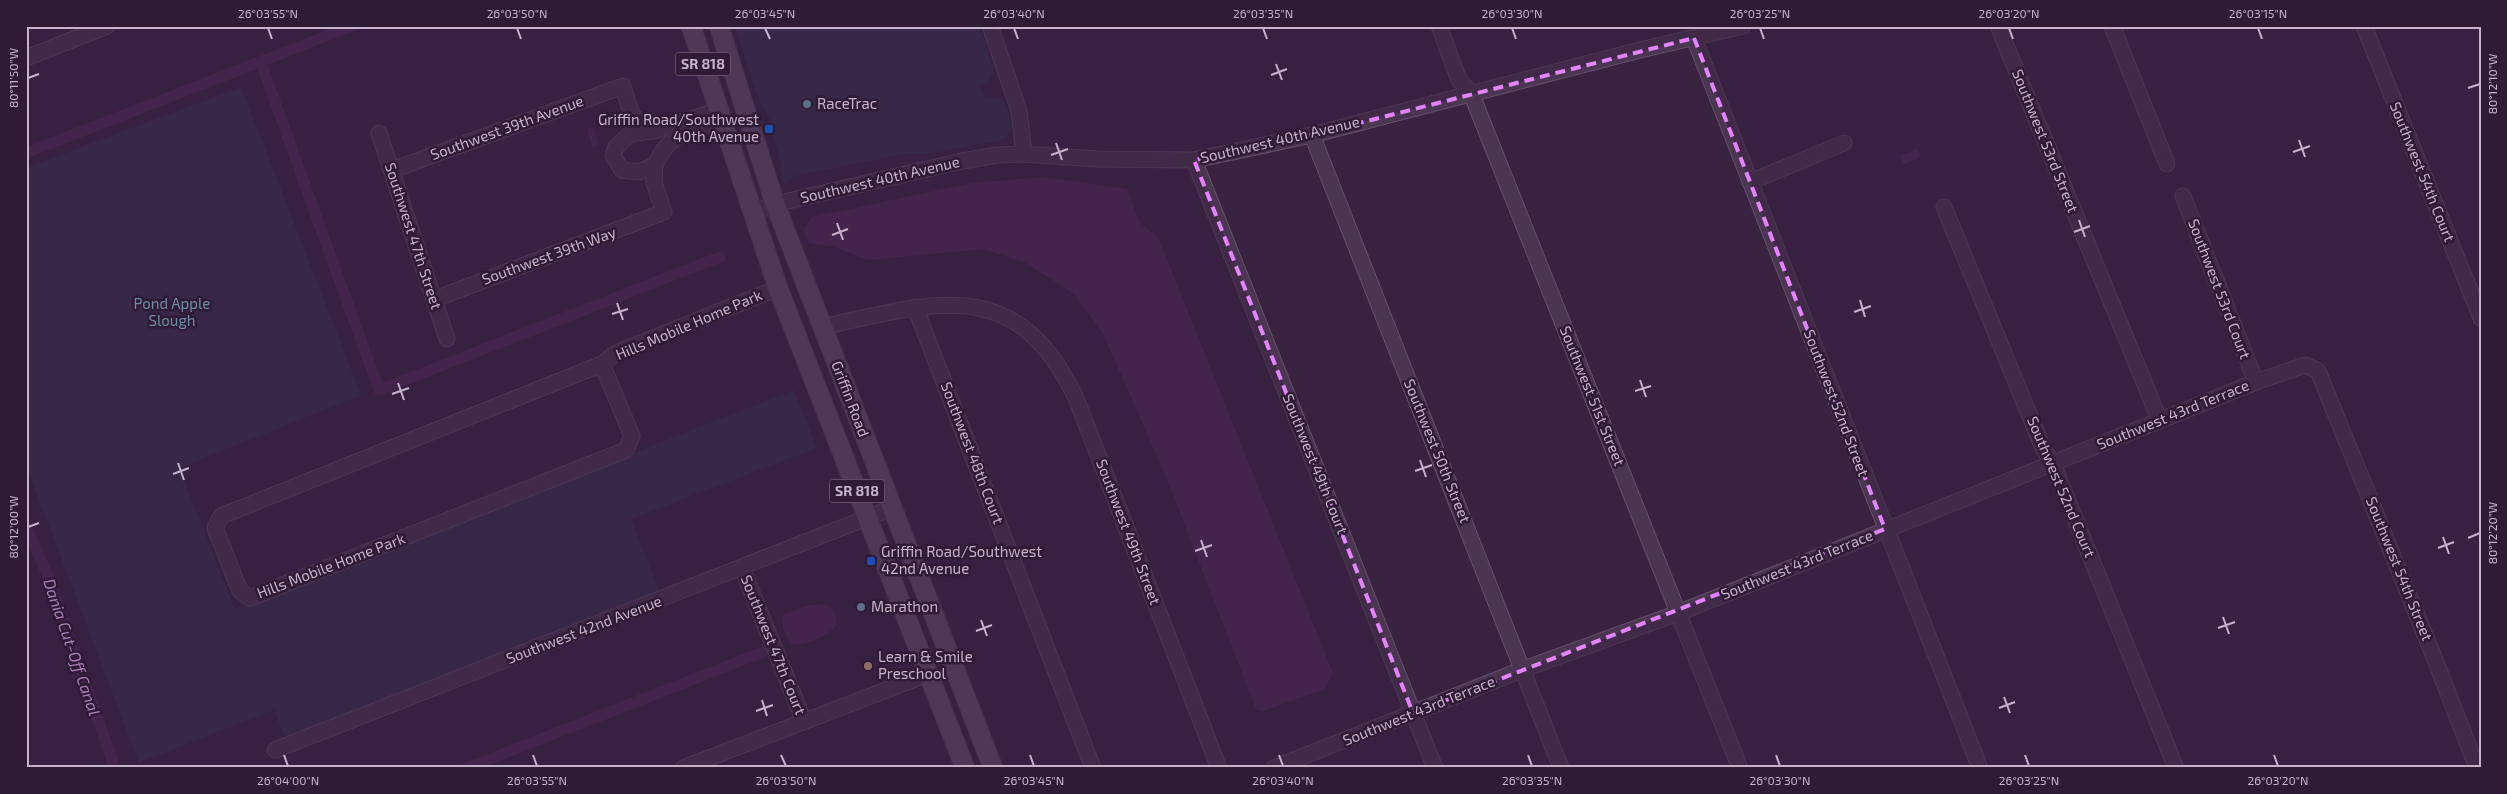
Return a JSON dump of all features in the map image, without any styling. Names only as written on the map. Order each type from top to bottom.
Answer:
[{"type":"main road","name":"Griffin Road","points":[[692,26],[719,116],[778,288],[965,768]]},
{"type":"main road","name":"Griffin Road","points":[[719,26],[775,204],[993,768]]},
{"type":"street","points":[[26,58],[107,26]]},
{"type":"street","points":[[990,26],[1019,111],[1024,154]]},
{"type":"street","name":"Southwest 51st Street","points":[[1439,26],[1459,80],[1471,93],[1740,768]]},
{"type":"street","name":"Southwest 40th Avenue","points":[[752,213],[775,204],[962,161],[997,155],[1024,154],[1096,159],[1194,160],[1312,136],[1471,93],[1744,26]]},
{"type":"street","name":"Southwest 53rd Street","points":[[1998,26],[2160,421]]},
{"type":"street","points":[[2112,26],[2167,164]]},
{"type":"street","name":"Southwest 54th Court","points":[[2364,26],[2477,295],[2481,318]]},
{"type":"street","name":"Southwest 52nd Street","points":[[1694,38],[1980,768]]},
{"type":"street","name":"Southwest 39th Avenue","points":[[392,170],[623,86],[632,116]]},
{"type":"street","points":[[632,116],[625,138],[614,151],[613,156],[622,170],[635,172],[654,183],[655,165],[663,148],[673,137],[719,116]]},
{"type":"street","points":[[632,116],[640,126],[648,131]]},
{"type":"street","points":[[625,138],[695,119],[719,116]]},
{"type":"street","name":"Southwest 47th Street","points":[[379,133],[447,339]]},
{"type":"street","name":"Southwest 50th Street","points":[[1312,136],[1524,669],[1561,768]]},
{"type":"street","points":[[1750,182],[1844,143]]},
{"type":"street","name":"Southwest 49th Court","points":[[1194,160],[1434,768]]},
{"type":"street","points":[[635,172],[655,165]]},
{"type":"street","name":"Southwest 39th Way","points":[[434,298],[664,212],[654,183]]},
{"type":"street","name":"Southwest 53rd Court","points":[[2183,196],[2256,382]]},
{"type":"street","name":"Southwest 52nd Court","points":[[1944,207],[2043,448],[2053,464],[2176,768]]},
{"type":"street","name":"Hills Mobile Home Park","points":[[602,364],[632,436],[626,450],[250,598],[240,591],[215,528],[221,516],[602,364],[616,353],[778,288]]},
{"type":"street","name":"Southwest 49th Street","points":[[822,327],[915,307],[956,304],[984,309],[1008,317],[1025,329],[1050,354],[1064,373],[1076,398],[1219,768]]},
{"type":"street","name":"Southwest 48th Court","points":[[915,307],[1093,768]]},
{"type":"street","name":"Southwest 43rd Terrace","points":[[1274,768],[1524,669],[1678,613],[2297,366],[2305,365],[2318,372]]},
{"type":"street","name":"Southwest 54th Street","points":[[2318,372],[2477,768]]},
{"type":"street","name":"Southwest 42nd Avenue","points":[[275,750],[892,508]]},
{"type":"street","name":"Southwest 47th Court","points":[[742,568],[804,721]]},
{"type":"street","points":[[683,768],[928,674]]},
{"type":"highlighted area","points":[[1694,38],[1885,529],[1413,713],[1194,160],[1312,135]]},
{"type":"green space","points":[[735,26],[980,26],[994,73],[989,80],[979,86],[985,99],[991,97],[1002,99],[1007,108],[1012,128],[1005,139],[928,154],[905,154],[794,176],[787,183],[783,183],[779,153],[769,118],[756,93]]},
{"type":"green space","name":"Pond Apple Slough","points":[[241,87],[361,395],[179,468],[235,609],[794,390],[817,448],[631,519],[660,593],[286,739],[274,710],[139,763],[26,465],[26,168]]},
{"type":"shaded area","points":[[594,127],[598,145],[592,147],[587,129]]},
{"type":"shaded area","points":[[1917,149],[1921,157],[1904,164],[1900,156]]},
{"type":"shaded area","points":[[1044,177],[1127,189],[1140,223],[1158,237],[1333,673],[1325,689],[1263,711],[1256,709],[1167,479],[1128,390],[1102,332],[1074,294],[1026,263],[984,249],[868,260],[834,247],[809,243],[803,229],[813,217],[972,183]]},
{"type":"shaded area","points":[[826,604],[835,613],[837,624],[829,633],[818,639],[794,645],[784,631],[782,622],[784,614],[810,605]]},
{"type":"waterway","points":[[26,153],[352,26]]},
{"type":"waterway","points":[[261,63],[379,390],[720,257]]},
{"type":"waterway","name":"Dania Cut-Off Canal","points":[[26,527],[47,574],[115,768]]},
{"type":"waterway","points":[[467,768],[763,652]]},
{"type":"place","name":"RaceTrac","points":[[807,104]]},
{"type":"place","name":"Griffin Road/Southwest 40th Avenue","points":[[769,129]]},
{"type":"place","name":"Griffin Road/Southwest 42nd Avenue","points":[[871,561]]},
{"type":"place","name":"Marathon","points":[[861,607]]},
{"type":"place","name":"Learn & Smile Preschool","points":[[868,666]]}]
